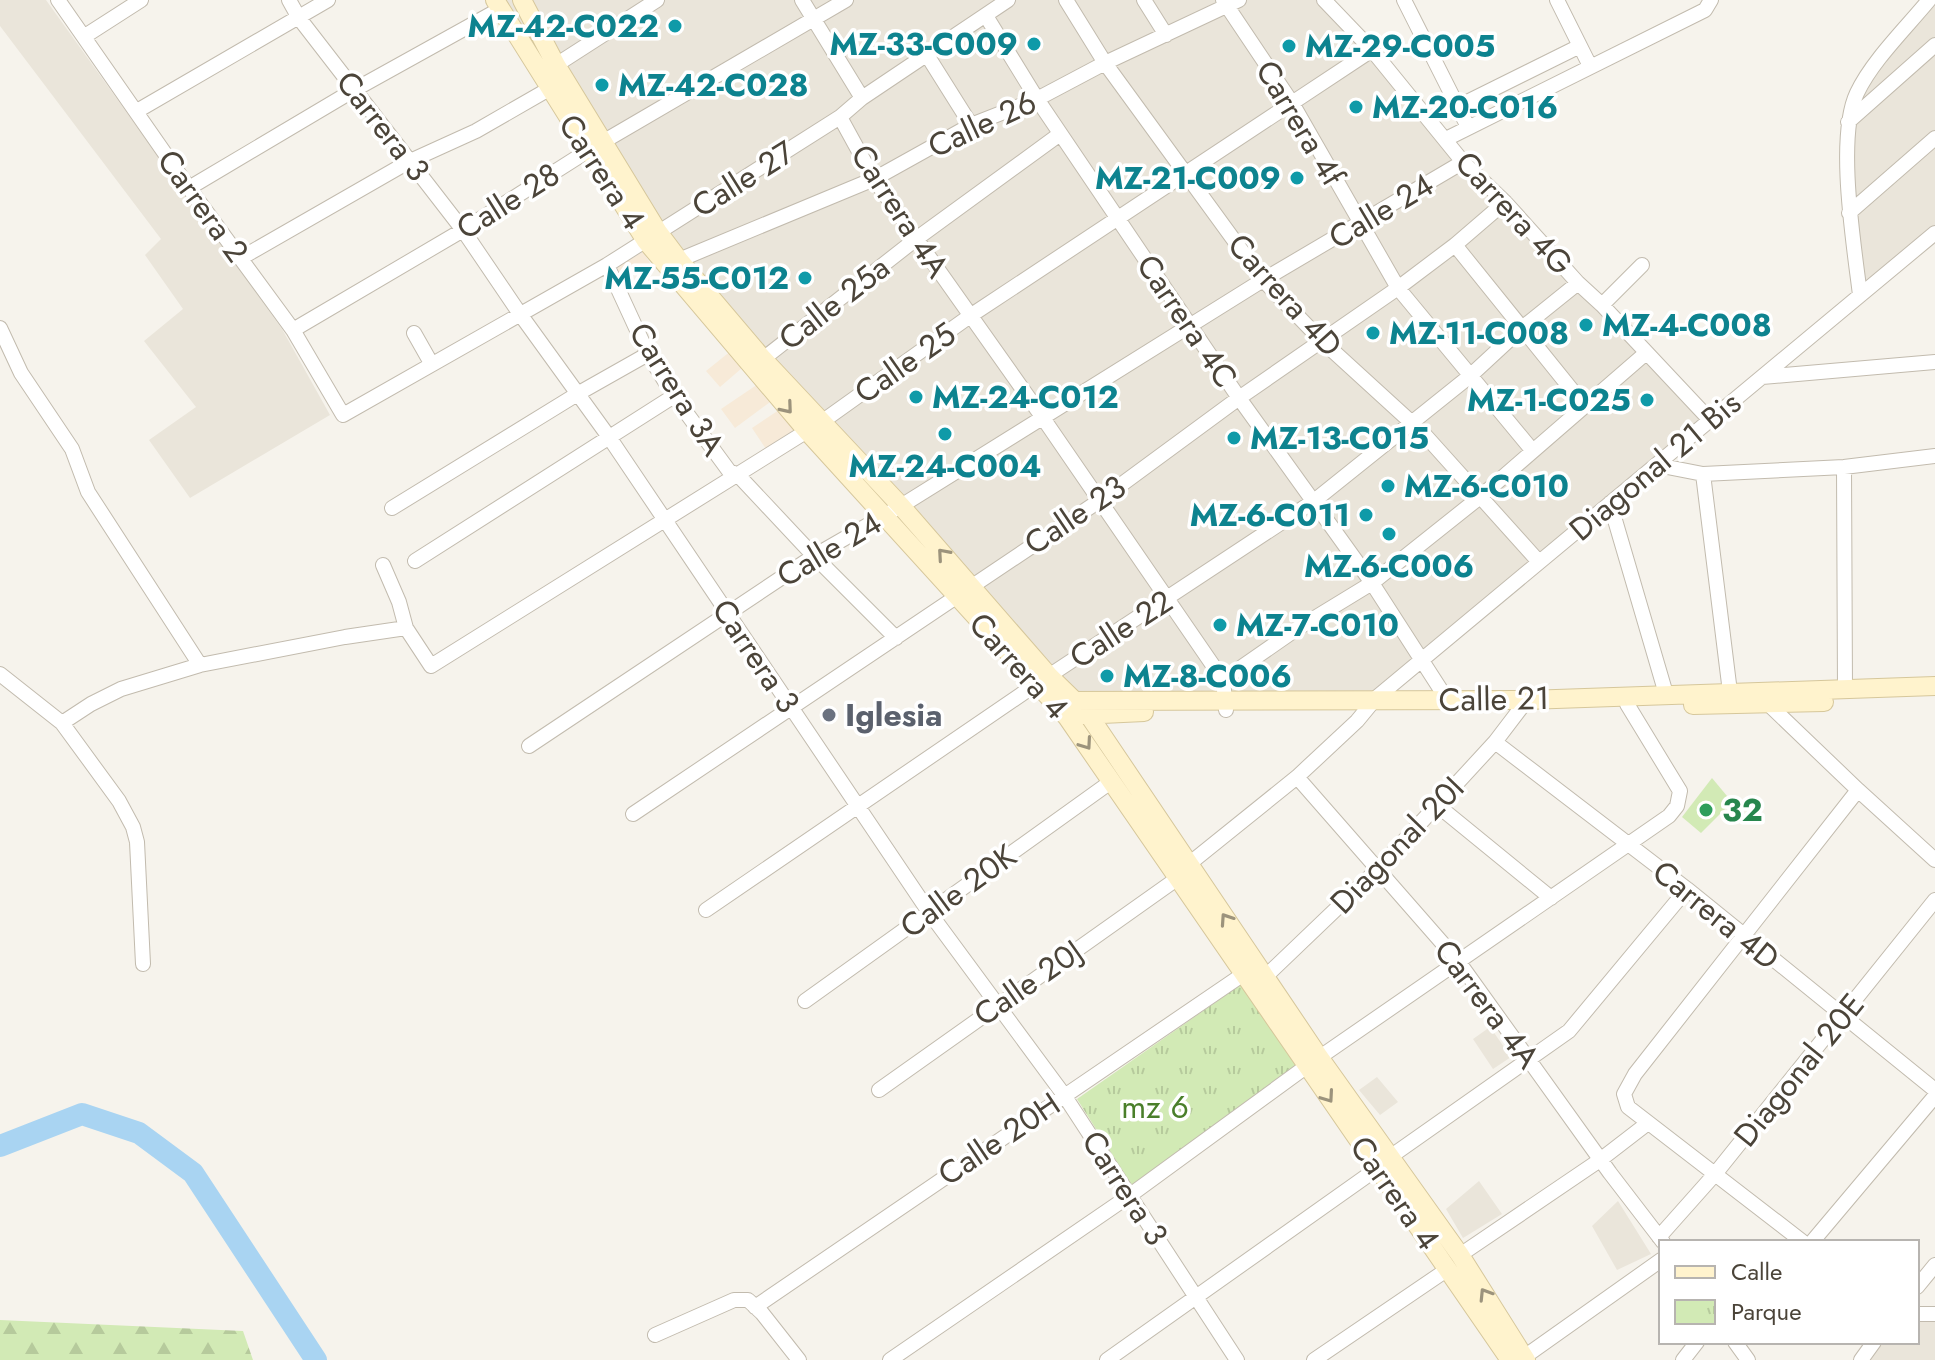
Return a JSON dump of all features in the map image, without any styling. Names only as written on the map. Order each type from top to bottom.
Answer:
[{"type":"main road","name":"Carrera 4","points":[[522,0],[596,146],[652,237],[815,426],[901,506],[963,590],[1070,708],[1112,781],[1265,977],[1313,1061]]},
{"type":"main road","name":"Carrera 4","points":[[497,4],[549,89],[596,146]]},
{"type":"main road","name":"Carrera 4","points":[[652,237],[679,260],[763,359],[883,516],[963,590]]},
{"type":"main road","name":"Carrera 4","points":[[1042,680],[1053,703]]},
{"type":"main road","name":"Calle 21","points":[[1053,703],[1070,708],[1448,701],[1526,703],[1730,692],[1762,698],[1935,686]]},
{"type":"main road","name":"Calle 21","points":[[1373,703],[1627,704],[1762,698],[1935,698]]},
{"type":"main road","name":"Calle 21","points":[[1088,714],[1226,706]]},
{"type":"main road","name":"Carrera 4","points":[[1070,708],[1088,714],[1245,973],[1313,1061],[1520,1359]]},
{"type":"street","name":"Carrera 2","points":[[58,0],[293,330],[343,415]]},
{"type":"street","points":[[85,36],[141,0]]},
{"type":"street","name":"Carrera 3","points":[[289,0],[299,18],[463,230],[579,393],[929,912],[1064,1095],[1237,1360]]},
{"type":"street","points":[[137,111],[328,0]]},
{"type":"street","points":[[556,65],[657,0]]},
{"type":"street","name":"Carrera 4A","points":[[802,0],[862,98]]},
{"type":"street","name":"Calle 28","points":[[293,330],[463,230],[596,146],[846,0]]},
{"type":"street","name":"Calle 27","points":[[343,415],[652,237],[840,117],[862,98],[1008,0]]},
{"type":"street","name":"Carrera 4D","points":[[1066,0],[1105,63],[1263,280],[1321,340],[1412,422],[1539,562]]},
{"type":"street","points":[[1144,0],[1166,35]]},
{"type":"street","points":[[1404,0],[1468,127]]},
{"type":"street","points":[[1557,0],[1590,66]]},
{"type":"street","points":[[1446,139],[1705,10],[1711,0]]},
{"type":"street","points":[[1860,295],[1849,213],[1848,122],[1863,80],[1929,0]]},
{"type":"street","name":"Calle 26","points":[[679,260],[874,179],[971,125],[1037,99],[1230,2]]},
{"type":"street","name":"Carrera 4f","points":[[1230,2],[1398,288],[1532,450]]},
{"type":"street","name":"Carrera 4G","points":[[1331,2],[1463,162],[1505,202],[1710,420]]},
{"type":"street","points":[[189,188],[497,4]]},
{"type":"street","name":"Carrera 4C","points":[[986,16],[1060,134],[1239,398],[1372,583],[1448,701]]},
{"type":"street","points":[[1848,122],[1935,45]]},
{"type":"street","points":[[1457,107],[1580,46]]},
{"type":"street","name":"Calle 25","points":[[406,628],[431,666],[815,426],[970,316],[1372,50]]},
{"type":"street","points":[[927,55],[971,125]]},
{"type":"street","points":[[241,258],[410,161],[476,131],[549,89]]},
{"type":"street","name":"Carrera 4A","points":[[840,117],[874,179],[1223,680],[1226,706]]},
{"type":"street","name":"Calle 25a","points":[[763,359],[916,239],[1060,134]]},
{"type":"street","points":[[1849,213],[1935,138]]},
{"type":"street","name":"Calle 24","points":[[529,746],[814,556],[901,506],[1263,280],[1463,162]]},
{"type":"street","name":"Calle 23","points":[[633,814],[1099,501],[1239,398],[1398,288],[1505,202]]},
{"type":"street","name":"Diagonal 21 Bis","points":[[1297,777],[1421,660],[1935,233]]},
{"type":"street","points":[[1455,245],[1584,405]]},
{"type":"street","name":"Carrera 3A","points":[[607,265],[648,354],[674,396],[729,471],[738,475],[896,638]]},
{"type":"street","points":[[1602,305],[1642,265]]},
{"type":"street","name":"Calle 22","points":[[706,910],[1042,680],[1314,501],[1470,376],[1522,328],[1578,283]]},
{"type":"street","points":[[0,328],[21,373],[72,449],[88,492],[200,665]]},
{"type":"street","points":[[414,333],[431,363]]},
{"type":"street","points":[[1223,680],[1295,630],[1372,583],[1480,497],[1646,353]]},
{"type":"street","points":[[392,508],[648,354]]},
{"type":"street","points":[[1762,377],[1935,362]]},
{"type":"street","points":[[415,561],[674,396]]},
{"type":"street","points":[[1657,465],[1703,474],[1844,467],[1935,456]]},
{"type":"street","points":[[1844,467],[1845,690]]},
{"type":"street","points":[[1703,474],[1730,692]]},
{"type":"street","points":[[1610,503],[1666,694]]},
{"type":"street","points":[[62,723],[121,689],[200,665],[406,628],[383,565]]},
{"type":"street","points":[[0,674],[62,723],[119,801],[133,827],[137,842],[143,964]]},
{"type":"street","points":[[1762,698],[1935,860]]},
{"type":"street","name":"Diagonal 20I","points":[[1265,977],[1379,868],[1495,742],[1526,703]]},
{"type":"street","points":[[890,1360],[1129,1196],[1313,1061],[1669,816],[1680,798],[1677,786],[1627,704]]},
{"type":"street","name":"Carrera 4D","points":[[1495,742],[1687,889],[1935,1093]]},
{"type":"street","name":"Carrera 4A","points":[[1297,777],[1458,961],[1600,1160],[1661,1239]]},
{"type":"street","name":"Calle 20J","points":[[879,1090],[1184,871],[1297,777]]},
{"type":"street","name":"Calle 20K","points":[[805,1001],[1112,781]]},
{"type":"street","points":[[1800,1240],[1625,1103],[1626,1088],[1742,935],[1858,790]]},
{"type":"street","points":[[1437,805],[1551,898]]},
{"type":"street","points":[[1107,1360],[1569,1031],[1687,889]]},
{"type":"street","name":"Diagonal 20E","points":[[1661,1239],[1935,900]]},
{"type":"street","name":"Calle 20H","points":[[755,1307],[1245,973]]},
{"type":"street","points":[[1814,1240],[1935,1093]]},
{"type":"street","points":[[1314,1360],[1648,1123]]},
{"type":"street","points":[[1520,1359],[1659,1261]]},
{"type":"street","points":[[1919,1285],[1935,1265]]},
{"type":"street","points":[[655,1335],[734,1300],[748,1300],[799,1360]]},
{"type":"street","points":[[1683,1360],[1695,1344]]},
{"type":"shaded area","points":[[0,0],[46,0],[282,329],[330,415],[190,498],[149,440],[196,407],[144,341],[183,309],[145,255],[161,239],[0,26]]},
{"type":"shaded area","points":[[505,0],[1328,0],[1708,428],[1387,698],[1065,701],[648,225]]},
{"type":"shaded area","points":[[1935,0],[1935,42],[1865,103],[1858,97],[1870,74]]},
{"type":"shaded area","points":[[1935,46],[1935,134],[1855,203],[1852,122]]},
{"type":"shaded area","points":[[1935,142],[1935,226],[1866,281],[1861,273],[1856,212]]},
{"type":"shaded area","points":[[643,252],[652,266],[623,280],[617,267]]},
{"type":"shaded area","points":[[737,346],[749,362],[720,387],[706,371]]},
{"type":"shaded area","points":[[764,380],[777,397],[735,428],[721,409]]},
{"type":"shaded area","points":[[785,406],[801,426],[766,449],[752,428]]},
{"type":"shaded area","points":[[1490,1027],[1511,1057],[1493,1069],[1473,1039]]},
{"type":"shaded area","points":[[1377,1077],[1398,1102],[1380,1115],[1359,1090]]},
{"type":"shaded area","points":[[1479,1181],[1502,1214],[1463,1238],[1446,1209]]},
{"type":"shaded area","points":[[1618,1201],[1651,1254],[1617,1270],[1592,1226]]},
{"type":"shaded area","points":[[1919,1320],[1935,1320],[1935,1360],[1869,1360],[1881,1344],[1919,1344]]},
{"type":"green space","name":"32","points":[[1712,778],[1732,802],[1701,833],[1682,817]]},
{"type":"green space","name":"mz 6","points":[[1243,983],[1299,1067],[1132,1186],[1077,1099]]},
{"type":"green space","points":[[0,1320],[243,1331],[253,1360],[0,1360]]},
{"type":"waterway","points":[[0,1146],[82,1114],[139,1133],[193,1173],[316,1360]]},
{"type":"place","name":"MZ-42-C022","points":[[675,26]]},
{"type":"place","name":"MZ-33-C009","points":[[1034,44]]},
{"type":"place","name":"MZ-29-C005","points":[[1289,46]]},
{"type":"place","name":"MZ-42-C028","points":[[602,85]]},
{"type":"place","name":"MZ-20-C016","points":[[1356,107]]},
{"type":"place","name":"MZ-21-C009","points":[[1297,178]]},
{"type":"place","name":"MZ-55-C012","points":[[805,278]]},
{"type":"place","name":"MZ-4-C008","points":[[1586,325]]},
{"type":"place","name":"MZ-11-C008","points":[[1373,333]]},
{"type":"place","name":"MZ-24-C012","points":[[916,397]]},
{"type":"place","name":"MZ-1-C025","points":[[1647,400]]},
{"type":"place","name":"MZ-24-C004","points":[[945,434]]},
{"type":"place","name":"MZ-13-C015","points":[[1234,438]]},
{"type":"place","name":"MZ-6-C010","points":[[1388,486]]},
{"type":"place","name":"MZ-6-C011","points":[[1366,515]]},
{"type":"place","name":"MZ-6-C006","points":[[1389,534]]},
{"type":"place","name":"MZ-7-C010","points":[[1220,625]]},
{"type":"place","name":"MZ-8-C006","points":[[1107,676]]},
{"type":"place","name":"Iglesia","points":[[829,715]]},
{"type":"place","name":"32","points":[[1706,810]]}]
